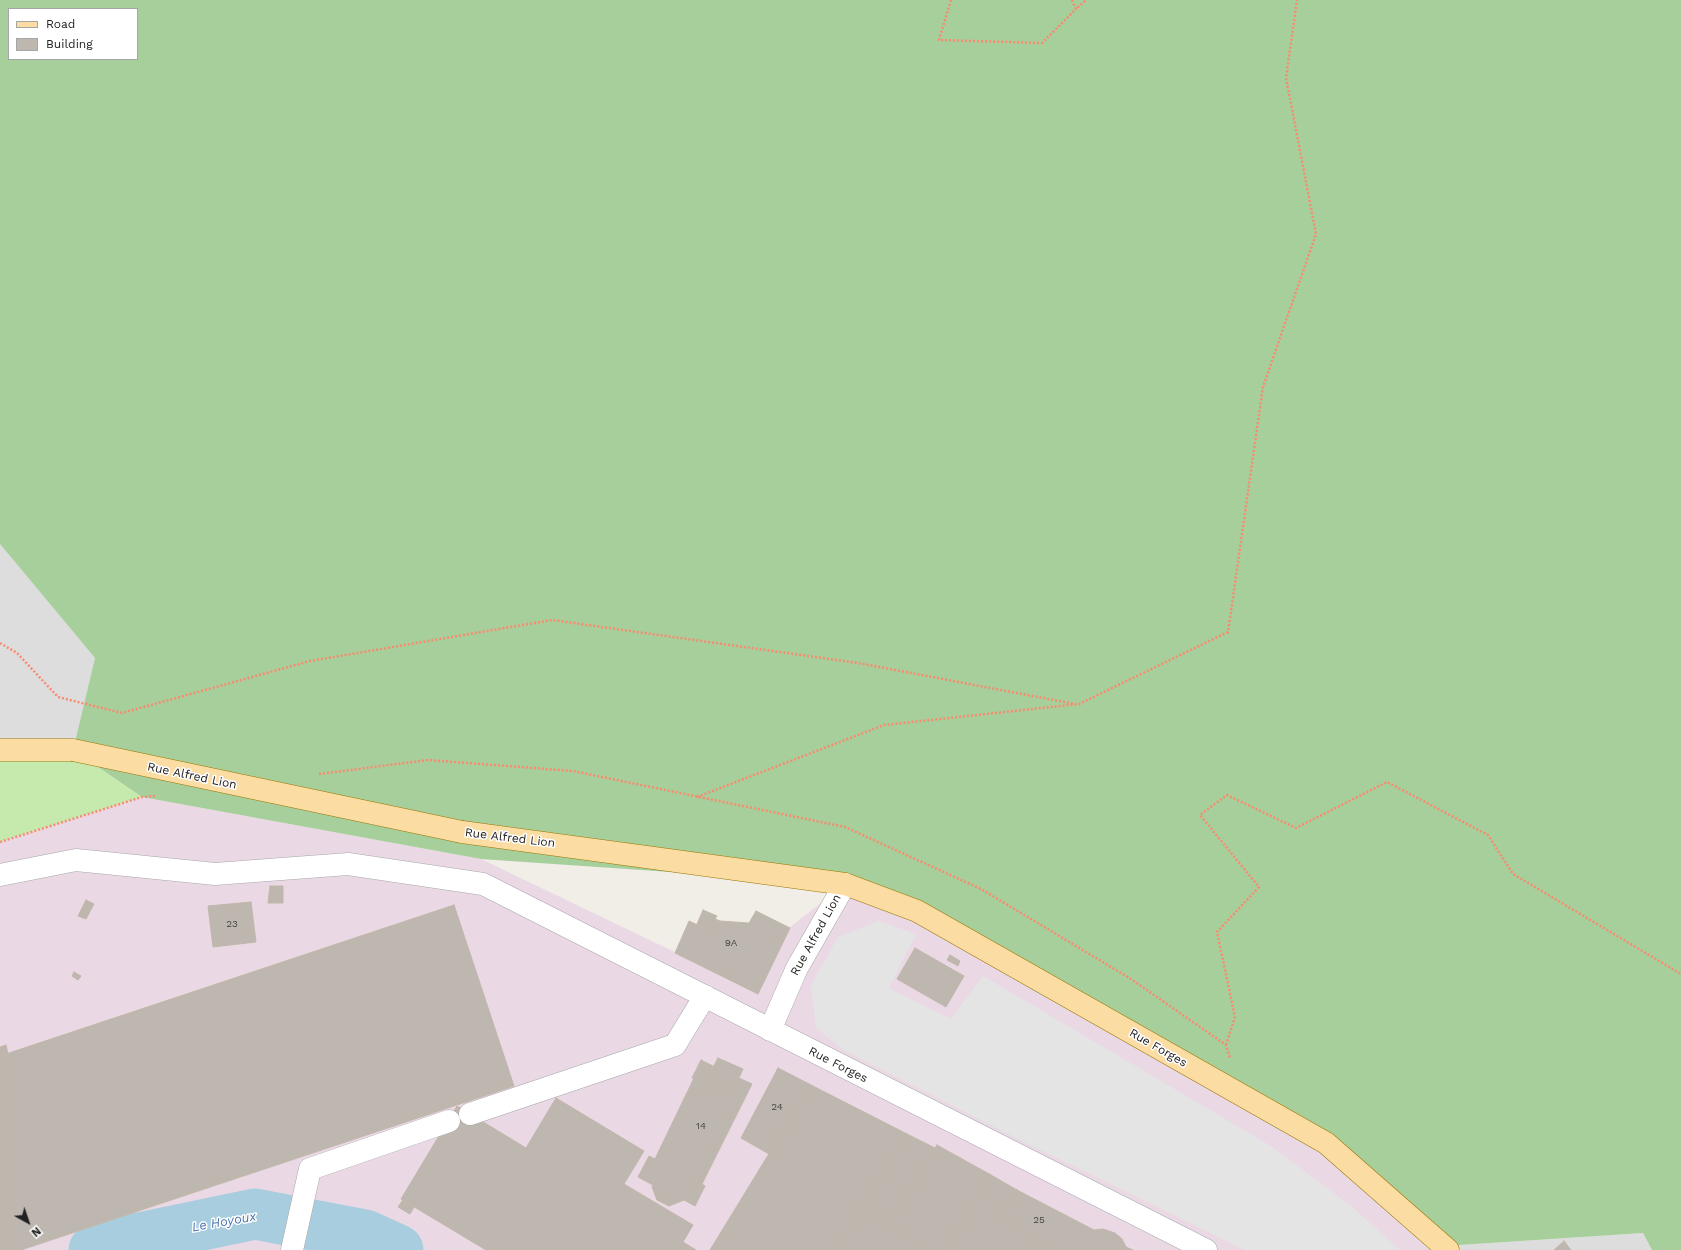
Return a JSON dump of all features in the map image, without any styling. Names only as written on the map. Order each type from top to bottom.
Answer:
[{"type":"main road","name":"Rue Alfred Lion","points":[[0,750],[73,750],[462,832],[845,884]]},
{"type":"main road","name":"Rue Forges","points":[[845,884],[917,911],[1326,1143],[1448,1250]]},
{"type":"street","points":[[0,875],[76,860],[215,874],[348,864],[483,884],[770,1030]]},
{"type":"street","name":"Rue Alfred Lion","points":[[770,1030],[797,968],[845,884]]},
{"type":"street","points":[[470,1114],[675,1045],[705,996]]},
{"type":"street","name":"Rue Forges","points":[[770,1030],[1206,1250]]},
{"type":"street","points":[[292,1250],[310,1169],[449,1121]]},
{"type":"path","points":[[951,0],[939,40],[1042,42],[1086,0]]},
{"type":"path","points":[[1072,0],[1076,9]]},
{"type":"path","points":[[697,797],[884,725],[1079,704],[1228,632],[1263,387],[1316,234],[1286,78],[1297,0]]},
{"type":"path","points":[[0,643],[17,653],[58,697],[122,713],[310,661],[552,620],[858,663],[1079,704]]},
{"type":"path","points":[[1226,1045],[1235,1017],[1217,932],[1258,887],[1200,816],[1227,795],[1296,828],[1387,782],[1488,835],[1513,874],[1681,974]]},
{"type":"shaded area","points":[[0,544],[95,658],[73,750],[0,750]]},
{"type":"shaded area","points":[[142,797],[481,859],[758,992],[789,928],[845,884],[1326,1143],[1448,1250],[0,1250],[0,842]]},
{"type":"shaded area","points":[[879,921],[916,934],[889,988],[951,1019],[983,976],[1271,1146],[1351,1206],[1400,1250],[1245,1250],[1016,1138],[845,1051],[816,1028],[811,985],[838,937]]},
{"type":"shaded area","points":[[1643,1233],[1652,1250],[1448,1250],[1444,1246]]},
{"type":"green space","points":[[0,0],[1681,0],[1681,1250],[1652,1250],[1643,1233],[1444,1246],[1326,1143],[845,884],[481,859],[142,797],[73,750],[95,658],[0,544]]},
{"type":"green space","points":[[0,750],[73,750],[142,797],[0,842]]},
{"type":"building","points":[[270,886],[283,886],[283,903],[268,903]]},
{"type":"building","points":[[86,900],[94,904],[86,919],[78,916]]},
{"type":"building","points":[[251,902],[256,942],[213,947],[208,906]]},
{"type":"building","points":[[454,905],[514,1086],[21,1250],[0,1250],[0,1056]]},
{"type":"building","points":[[703,910],[717,916],[715,919],[720,921],[715,933],[697,924]]},
{"type":"building","points":[[756,911],[790,928],[758,994],[675,953],[689,921],[715,933],[720,921],[749,923]]},
{"type":"building","points":[[915,948],[964,976],[946,1007],[897,979]]},
{"type":"building","points":[[950,955],[960,961],[958,966],[947,960]]},
{"type":"building","points":[[74,972],[81,976],[78,980],[72,976]]},
{"type":"building","points":[[6,1045],[8,1054],[0,1056],[0,1047]]},
{"type":"building","points":[[718,1058],[743,1069],[731,1096],[705,1083]]},
{"type":"building","points":[[701,1060],[713,1066],[705,1083],[731,1096],[739,1078],[752,1084],[702,1184],[705,1186],[695,1206],[684,1200],[669,1206],[657,1200],[652,1187],[653,1185],[638,1177],[649,1156],[655,1159],[694,1078],[692,1078]]},
{"type":"building","points":[[778,1068],[811,1085],[769,1154],[741,1138]]},
{"type":"building","points":[[811,1085],[907,1134],[837,1250],[710,1250]]},
{"type":"building","points":[[556,1098],[644,1151],[624,1184],[693,1225],[683,1242],[696,1250],[486,1250],[401,1199],[457,1106],[526,1148]]},
{"type":"building","points":[[907,1134],[935,1148],[889,1225],[862,1208]]},
{"type":"building","points":[[937,1145],[991,1175],[946,1250],[930,1250],[888,1227]]},
{"type":"building","points":[[991,1175],[1017,1190],[1014,1191],[998,1217],[1052,1250],[946,1250]]},
{"type":"building","points":[[1017,1190],[1094,1230],[1103,1229],[1115,1233],[1122,1239],[1126,1247],[1133,1250],[1052,1250],[998,1217],[1014,1191]]},
{"type":"building","points":[[403,1200],[414,1207],[410,1214],[398,1207]]},
{"type":"building","points":[[862,1208],[889,1225],[888,1227],[930,1250],[837,1250]]},
{"type":"building","points":[[1564,1241],[1571,1250],[1554,1250]]},
{"type":"waterway","name":"Le Hoyoux","points":[[94,1250],[106,1245],[255,1214],[365,1235],[398,1250]]}]
